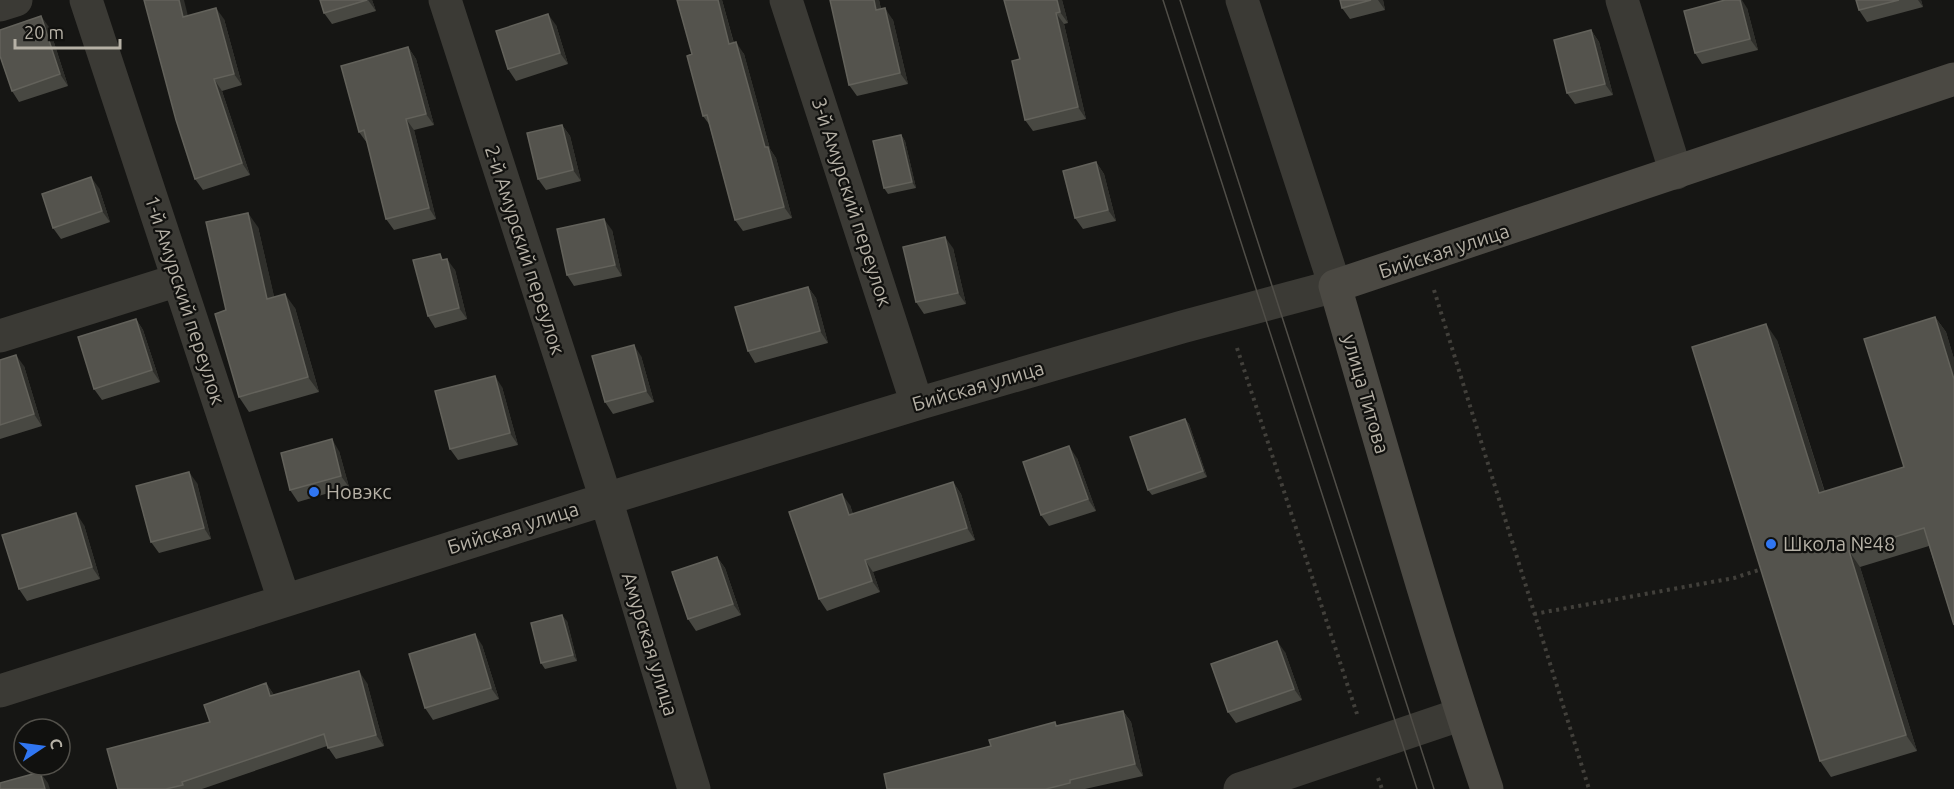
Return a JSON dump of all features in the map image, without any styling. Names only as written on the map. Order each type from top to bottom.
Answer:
[{"type":"street","points":[[0,5],[16,0]]},
{"type":"street","name":"1-й Амурский переулок","points":[[86,0],[284,600]]},
{"type":"street","name":"2-й Амурский переулок","points":[[445,0],[606,499]]},
{"type":"street","name":"3-й Амурский переулок","points":[[786,0],[917,404]]},
{"type":"street","name":"улица Титова","points":[[1242,0],[1335,286],[1461,714],[1487,789]]},
{"type":"street","points":[[1623,0],[1676,173]]},
{"type":"street","name":"Бийская улица","points":[[0,691],[606,499],[917,404],[1335,286],[1954,79]]},
{"type":"street","points":[[0,336],[178,280]]},
{"type":"street","name":"Амурская улица","points":[[606,499],[694,789]]},
{"type":"street","points":[[1240,789],[1461,714]]},
{"type":"path","points":[[1424,258],[1589,789]]},
{"type":"path","points":[[1226,315],[1382,789]]},
{"type":"path","points":[[1534,614],[1734,578],[1766,568]]},
{"type":"building","points":[[144,0],[179,0],[183,17],[216,8],[234,74],[214,79],[242,163],[195,179],[176,120]]},
{"type":"building","points":[[320,0],[367,0],[324,13]]},
{"type":"building","points":[[677,0],[718,0],[729,44],[736,42],[784,207],[735,220],[707,115],[703,116],[687,56],[692,54]]},
{"type":"building","points":[[830,0],[874,0],[876,10],[885,8],[900,73],[849,85]]},
{"type":"building","points":[[1004,0],[1057,0],[1060,12],[1056,13],[1078,107],[1025,120],[1012,61],[1020,59]]},
{"type":"building","points":[[1340,0],[1371,0],[1342,8]]},
{"type":"building","points":[[1725,0],[1740,0],[1750,39],[1695,53],[1684,11]]},
{"type":"building","points":[[1856,0],[1899,0],[1859,10]]},
{"type":"building","points":[[548,14],[560,53],[508,69],[496,31]]},
{"type":"building","points":[[41,16],[60,74],[12,91],[0,56],[0,30]]},
{"type":"building","points":[[1591,30],[1605,84],[1567,93],[1554,40]]},
{"type":"building","points":[[408,47],[426,114],[406,119],[429,208],[386,219],[364,130],[359,132],[341,66]]},
{"type":"building","points":[[562,125],[573,170],[538,179],[527,133]]},
{"type":"building","points":[[901,135],[912,182],[884,188],[873,141]]},
{"type":"building","points":[[1096,162],[1108,210],[1075,218],[1063,171]]},
{"type":"building","points":[[91,177],[102,211],[53,228],[42,194]]},
{"type":"building","points":[[248,213],[267,299],[285,294],[308,377],[239,397],[215,314],[226,310],[206,222]]},
{"type":"building","points":[[604,219],[615,265],[567,275],[557,229]]},
{"type":"building","points":[[945,237],[958,293],[916,302],[903,247]]},
{"type":"building","points":[[440,254],[442,260],[447,259],[459,308],[428,316],[413,260]]},
{"type":"building","points":[[808,287],[820,331],[748,351],[735,307]]},
{"type":"building","points":[[1935,317],[1954,379],[1954,625],[1924,528],[1849,551],[1906,735],[1820,761],[1692,347],[1766,324],[1819,493],[1904,467],[1864,339]]},
{"type":"building","points":[[136,319],[152,370],[94,389],[78,337]]},
{"type":"building","points":[[634,345],[646,391],[605,402],[592,356]]},
{"type":"building","points":[[16,355],[34,414],[0,425],[0,360]]},
{"type":"building","points":[[495,376],[510,433],[450,449],[435,391]]},
{"type":"building","points":[[1185,419],[1203,471],[1148,490],[1130,437]]},
{"type":"building","points":[[332,439],[341,476],[290,490],[281,453]]},
{"type":"building","points":[[1069,446],[1088,499],[1041,515],[1023,462]]},
{"type":"building","points":[[189,472],[204,528],[151,542],[136,486]]},
{"type":"building","points":[[953,482],[967,528],[865,560],[872,581],[819,599],[789,512],[842,494],[849,515]]},
{"type":"building","points":[[76,513],[92,567],[19,589],[2,535]]},
{"type":"building","points":[[717,557],[733,604],[688,619],[672,572]]},
{"type":"building","points":[[562,615],[573,655],[541,663],[531,623]]},
{"type":"building","points":[[475,634],[491,688],[425,708],[409,654]]},
{"type":"building","points":[[1277,641],[1294,689],[1228,712],[1211,664]]},
{"type":"building","points":[[359,671],[376,735],[328,748],[324,734],[182,782],[183,785],[166,789],[118,789],[107,749],[210,722],[204,705],[266,683],[270,696]]},
{"type":"building","points":[[1123,711],[1135,764],[1070,780],[1070,783],[1046,789],[887,789],[884,774],[991,746],[989,740],[1055,722],[1056,726]]},
{"type":"building","points":[[22,777],[41,777],[45,789],[0,789],[0,783]]},
{"type":"tram line","points":[[1163,0],[1417,789]]},
{"type":"tram line","points":[[1180,0],[1434,789]]},
{"type":"place","name":"Новэкс","points":[[314,492]]},
{"type":"place","name":"Школа №48","points":[[1771,544]]}]
